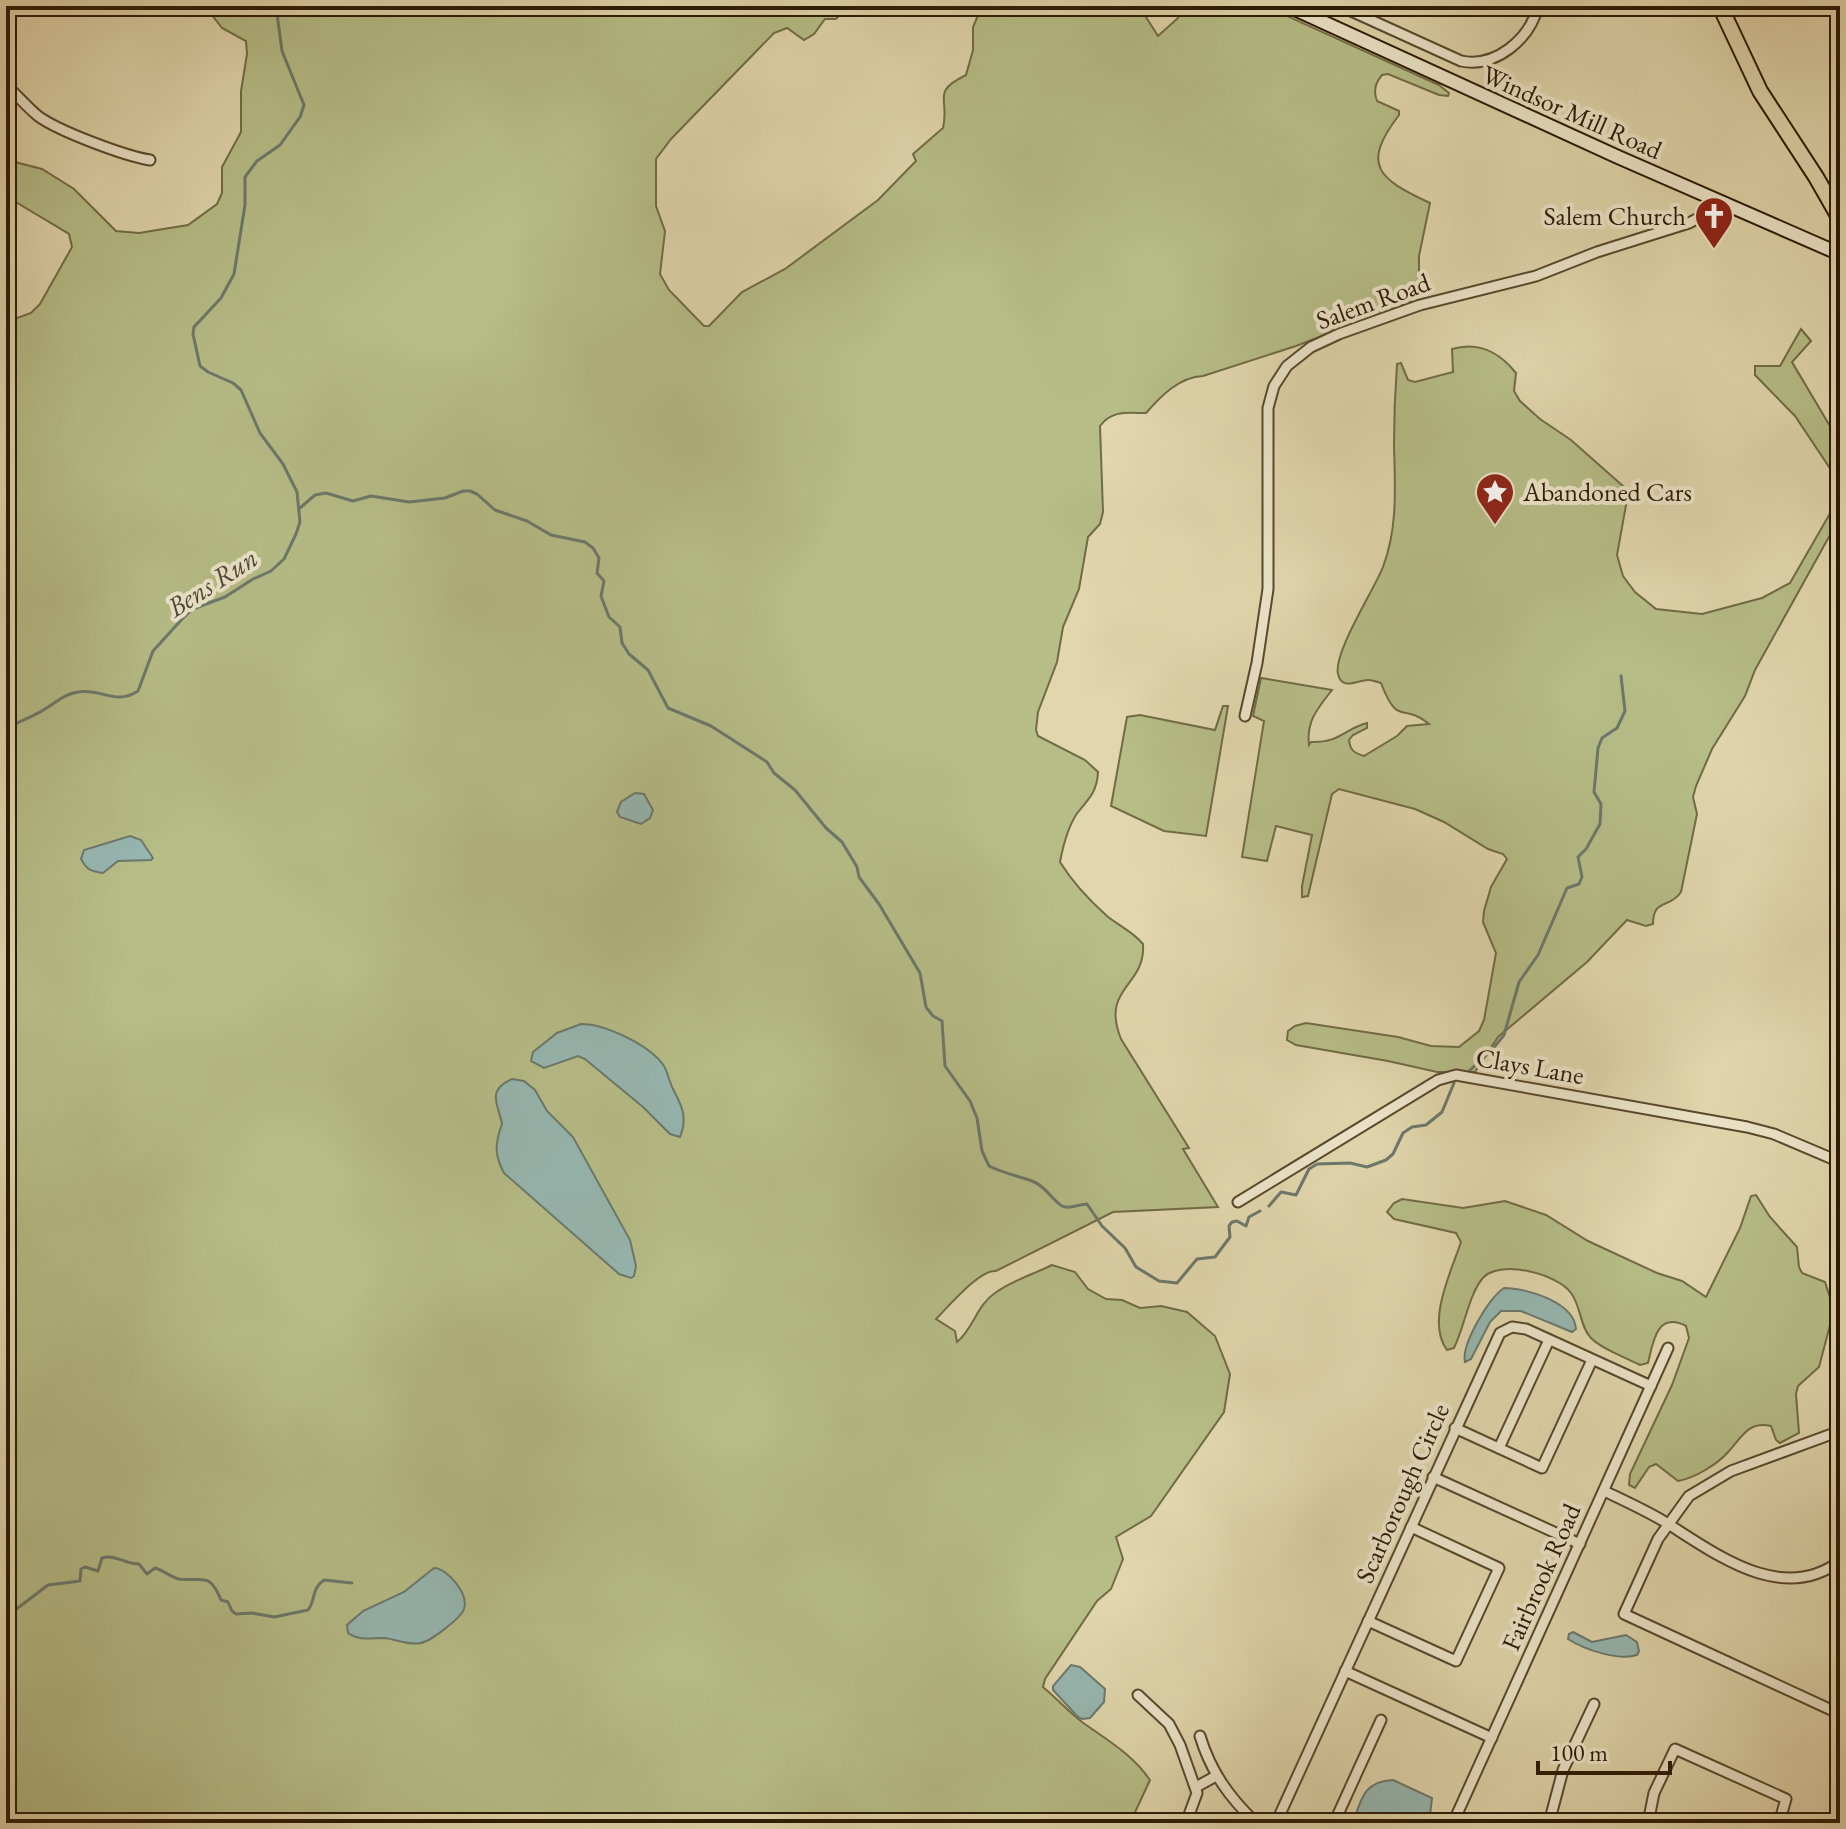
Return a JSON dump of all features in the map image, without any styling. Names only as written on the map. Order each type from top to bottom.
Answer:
[{"type":"main road","name":"Windsor Mill Road","points":[[1288,6],[1517,112],[1840,254]]},
{"type":"main road","points":[[1720,6],[1760,91],[1840,219]]},
{"type":"street","points":[[1340,6],[1461,61],[1472,63],[1493,59],[1509,49],[1530,25],[1538,6]]},
{"type":"street","points":[[6,85],[39,116],[56,127],[128,156],[150,160]]},
{"type":"street","name":"Salem Road","points":[[1245,716],[1268,589],[1268,408],[1274,386],[1287,366],[1311,347],[1394,313],[1536,276],[1597,252],[1689,223],[1725,204]]},
{"type":"street","name":"Clays Lane","points":[[1238,1202],[1438,1080],[1456,1075],[1747,1127],[1774,1134],[1840,1162]]},
{"type":"street","name":"Scarborough Circle","points":[[1276,1823],[1500,1333],[1506,1328],[1519,1327],[1651,1386]]},
{"type":"street","points":[[1499,1448],[1549,1340]]},
{"type":"street","name":"Fairbrook Road","points":[[1453,1823],[1668,1348]]},
{"type":"street","points":[[1455,1428],[1542,1468],[1592,1360]]},
{"type":"street","points":[[1840,1431],[1717,1478],[1689,1496],[1658,1539],[1624,1614],[1840,1714]]},
{"type":"street","points":[[1433,1477],[1580,1544]]},
{"type":"street","points":[[1604,1491],[1668,1524],[1718,1555],[1770,1577],[1805,1578],[1828,1570],[1840,1561]]},
{"type":"street","points":[[1368,1621],[1456,1661],[1499,1568],[1411,1527]]},
{"type":"street","points":[[1345,1671],[1492,1738]]},
{"type":"street","points":[[1138,1695],[1169,1724],[1196,1787],[1197,1799],[1186,1823]]},
{"type":"street","points":[[1549,1823],[1563,1770],[1594,1704]]},
{"type":"street","points":[[1334,1823],[1381,1720]]},
{"type":"street","points":[[1200,1736],[1216,1776],[1256,1823]]},
{"type":"street","points":[[1648,1823],[1654,1793],[1675,1749],[1786,1799],[1779,1823]]},
{"type":"street","points":[[1196,1787],[1216,1776]]},
{"type":"green space","points":[[205,6],[849,6],[836,19],[825,19],[814,34],[804,40],[787,28],[774,33],[671,139],[656,159],[656,206],[665,231],[660,274],[669,290],[704,326],[709,326],[742,292],[785,269],[878,200],[916,161],[913,154],[943,128],[945,92],[966,75],[973,50],[973,27],[982,6],[1139,6],[1158,36],[1178,18],[1183,6],[1265,6],[1439,85],[1449,93],[1448,96],[1439,95],[1388,74],[1382,75],[1375,87],[1377,101],[1399,111],[1380,147],[1378,159],[1381,169],[1398,186],[1430,203],[1419,256],[1419,299],[1296,346],[1186,380],[1164,394],[1146,413],[1115,415],[1100,426],[1103,512],[1100,524],[1088,537],[1079,589],[1063,627],[1057,662],[1038,712],[1038,736],[1085,760],[1098,772],[1092,794],[1069,830],[1060,862],[1094,904],[1143,944],[1138,970],[1116,1008],[1116,1022],[1121,1039],[1189,1148],[1183,1149],[1218,1207],[1113,1212],[982,1276],[936,1319],[955,1331],[957,1342],[995,1293],[1052,1265],[1075,1272],[1088,1289],[1106,1299],[1122,1300],[1140,1308],[1161,1306],[1187,1312],[1215,1336],[1230,1374],[1224,1412],[1151,1516],[1116,1537],[1123,1559],[1111,1589],[1097,1601],[1045,1679],[1043,1687],[1082,1722],[1127,1755],[1150,1780],[1130,1823],[6,1823],[6,322],[31,313],[40,304],[72,247],[69,234],[9,198],[6,163],[7,160],[42,169],[74,189],[116,231],[139,233],[188,225],[217,204],[222,193],[222,167],[241,132],[241,91],[247,54],[246,41],[222,28]]},
{"type":"green space","points":[[1801,329],[1811,341],[1792,362],[1840,443],[1840,517],[1755,670],[1745,696],[1712,749],[1696,786],[1693,797],[1697,814],[1681,892],[1656,910],[1653,924],[1646,926],[1627,920],[1587,962],[1498,1037],[1475,1072],[1437,1072],[1296,1045],[1287,1040],[1288,1031],[1306,1023],[1398,1037],[1431,1046],[1459,1047],[1479,1031],[1484,1020],[1496,953],[1483,922],[1484,911],[1491,887],[1507,859],[1503,854],[1415,809],[1339,789],[1332,794],[1308,896],[1302,897],[1302,886],[1312,835],[1276,826],[1267,861],[1242,857],[1264,721],[1253,716],[1261,678],[1332,690],[1311,722],[1309,745],[1335,738],[1367,723],[1367,728],[1349,740],[1353,751],[1364,756],[1397,736],[1407,726],[1429,724],[1397,710],[1381,683],[1369,680],[1347,684],[1338,674],[1342,652],[1383,567],[1391,537],[1397,364],[1401,363],[1408,380],[1415,382],[1453,372],[1452,349],[1471,346],[1488,350],[1503,359],[1516,373],[1514,391],[1520,401],[1571,440],[1628,494],[1617,555],[1623,576],[1635,592],[1656,609],[1702,614],[1762,598],[1790,583],[1832,510],[1837,479],[1795,416],[1755,375],[1755,366],[1780,366]]},
{"type":"green space","points":[[1223,706],[1228,706],[1206,836],[1164,831],[1111,806],[1127,717],[1140,715],[1215,730]]},
{"type":"green space","points":[[1756,1195],[1770,1217],[1797,1247],[1802,1273],[1825,1282],[1834,1310],[1819,1367],[1798,1386],[1799,1433],[1780,1443],[1771,1426],[1751,1428],[1719,1461],[1699,1474],[1678,1481],[1656,1464],[1649,1467],[1635,1488],[1629,1485],[1630,1474],[1672,1385],[1689,1338],[1686,1326],[1669,1322],[1663,1326],[1655,1338],[1648,1363],[1640,1365],[1591,1338],[1574,1298],[1564,1286],[1528,1271],[1501,1270],[1490,1273],[1477,1286],[1454,1348],[1447,1350],[1441,1339],[1440,1311],[1461,1242],[1456,1233],[1394,1219],[1387,1212],[1402,1199],[1463,1208],[1505,1201],[1546,1215],[1588,1241],[1657,1273],[1682,1281],[1706,1297],[1740,1228],[1751,1196]]},
{"type":"water","points":[[635,793],[644,794],[653,810],[650,818],[641,824],[620,817],[617,812],[621,802]]},
{"type":"water","points":[[130,836],[141,840],[153,858],[151,860],[118,861],[103,873],[89,869],[81,859],[84,850]]},
{"type":"water","points":[[581,1024],[626,1037],[657,1058],[681,1107],[684,1124],[680,1137],[670,1134],[585,1059],[578,1056],[544,1068],[531,1061],[533,1052],[557,1033]]},
{"type":"water","points":[[512,1079],[524,1081],[535,1090],[547,1111],[573,1137],[630,1240],[636,1266],[631,1278],[619,1274],[504,1173],[497,1155],[502,1124],[496,1093]]},
{"type":"water","points":[[1504,1288],[1548,1298],[1567,1311],[1576,1329],[1572,1332],[1521,1311],[1501,1311],[1490,1322],[1471,1359],[1465,1362],[1467,1345],[1477,1322]]},
{"type":"water","points":[[434,1568],[445,1572],[456,1583],[465,1603],[462,1613],[445,1629],[416,1644],[384,1638],[361,1638],[348,1633],[347,1625],[363,1611],[404,1592]]},
{"type":"water","points":[[1573,1632],[1592,1642],[1626,1635],[1637,1642],[1639,1651],[1637,1655],[1621,1657],[1602,1653],[1568,1639]]},
{"type":"water","points":[[1071,1665],[1080,1667],[1105,1689],[1104,1702],[1090,1718],[1077,1716],[1053,1690]]},
{"type":"water","points":[[1393,1780],[1432,1798],[1429,1823],[1353,1823],[1365,1793],[1376,1784]]},
{"type":"waterway","name":"Bens Run","points":[[6,729],[73,693],[87,691],[122,697],[138,691],[153,651],[183,618],[193,609],[225,597],[271,571],[284,559],[296,534],[300,522],[297,492],[283,464],[260,433],[241,390],[200,366],[193,334],[194,327],[221,298],[234,274],[245,205],[245,177],[257,161],[280,145],[300,117],[304,105],[282,51],[276,6]]},
{"type":"waterway","points":[[300,508],[315,495],[326,493],[353,501],[371,496],[409,502],[445,498],[470,491],[495,510],[527,521],[551,535],[585,542],[599,558],[597,573],[604,581],[601,596],[609,617],[620,627],[622,643],[629,654],[648,670],[668,708],[711,726],[767,762],[774,773],[795,790],[826,828],[842,842],[857,867],[859,877],[879,904],[920,973],[926,1007],[942,1021],[945,1066],[970,1101],[977,1118],[982,1151],[989,1166],[1037,1183],[1065,1207],[1087,1204],[1102,1226],[1125,1248],[1136,1267],[1159,1281],[1177,1283],[1197,1259],[1215,1257],[1230,1237],[1229,1226],[1232,1222],[1246,1226],[1249,1217],[1260,1211]]},
{"type":"waterway","points":[[1469,1071],[1504,1035],[1519,982],[1538,955],[1567,888],[1579,884],[1582,877],[1578,857],[1600,824],[1601,804],[1594,792],[1598,748],[1602,738],[1617,728],[1625,711],[1621,676]]},
{"type":"waterway","points":[[1269,1206],[1281,1192],[1296,1195],[1309,1169],[1317,1164],[1350,1163],[1367,1167],[1386,1160],[1393,1154],[1403,1133],[1412,1127],[1426,1125],[1442,1112],[1454,1083]]},
{"type":"waterway","points":[[6,1617],[48,1585],[80,1581],[81,1569],[85,1567],[98,1571],[102,1558],[107,1557],[139,1564],[147,1574],[155,1568],[179,1579],[209,1581],[221,1600],[228,1602],[236,1614],[274,1617],[308,1610],[317,1587],[324,1580],[352,1583]]},
{"type":"place","name":"Salem Church","points":[[1714,250]]},
{"type":"place","name":"Abandoned Cars","points":[[1495,526]]}]
